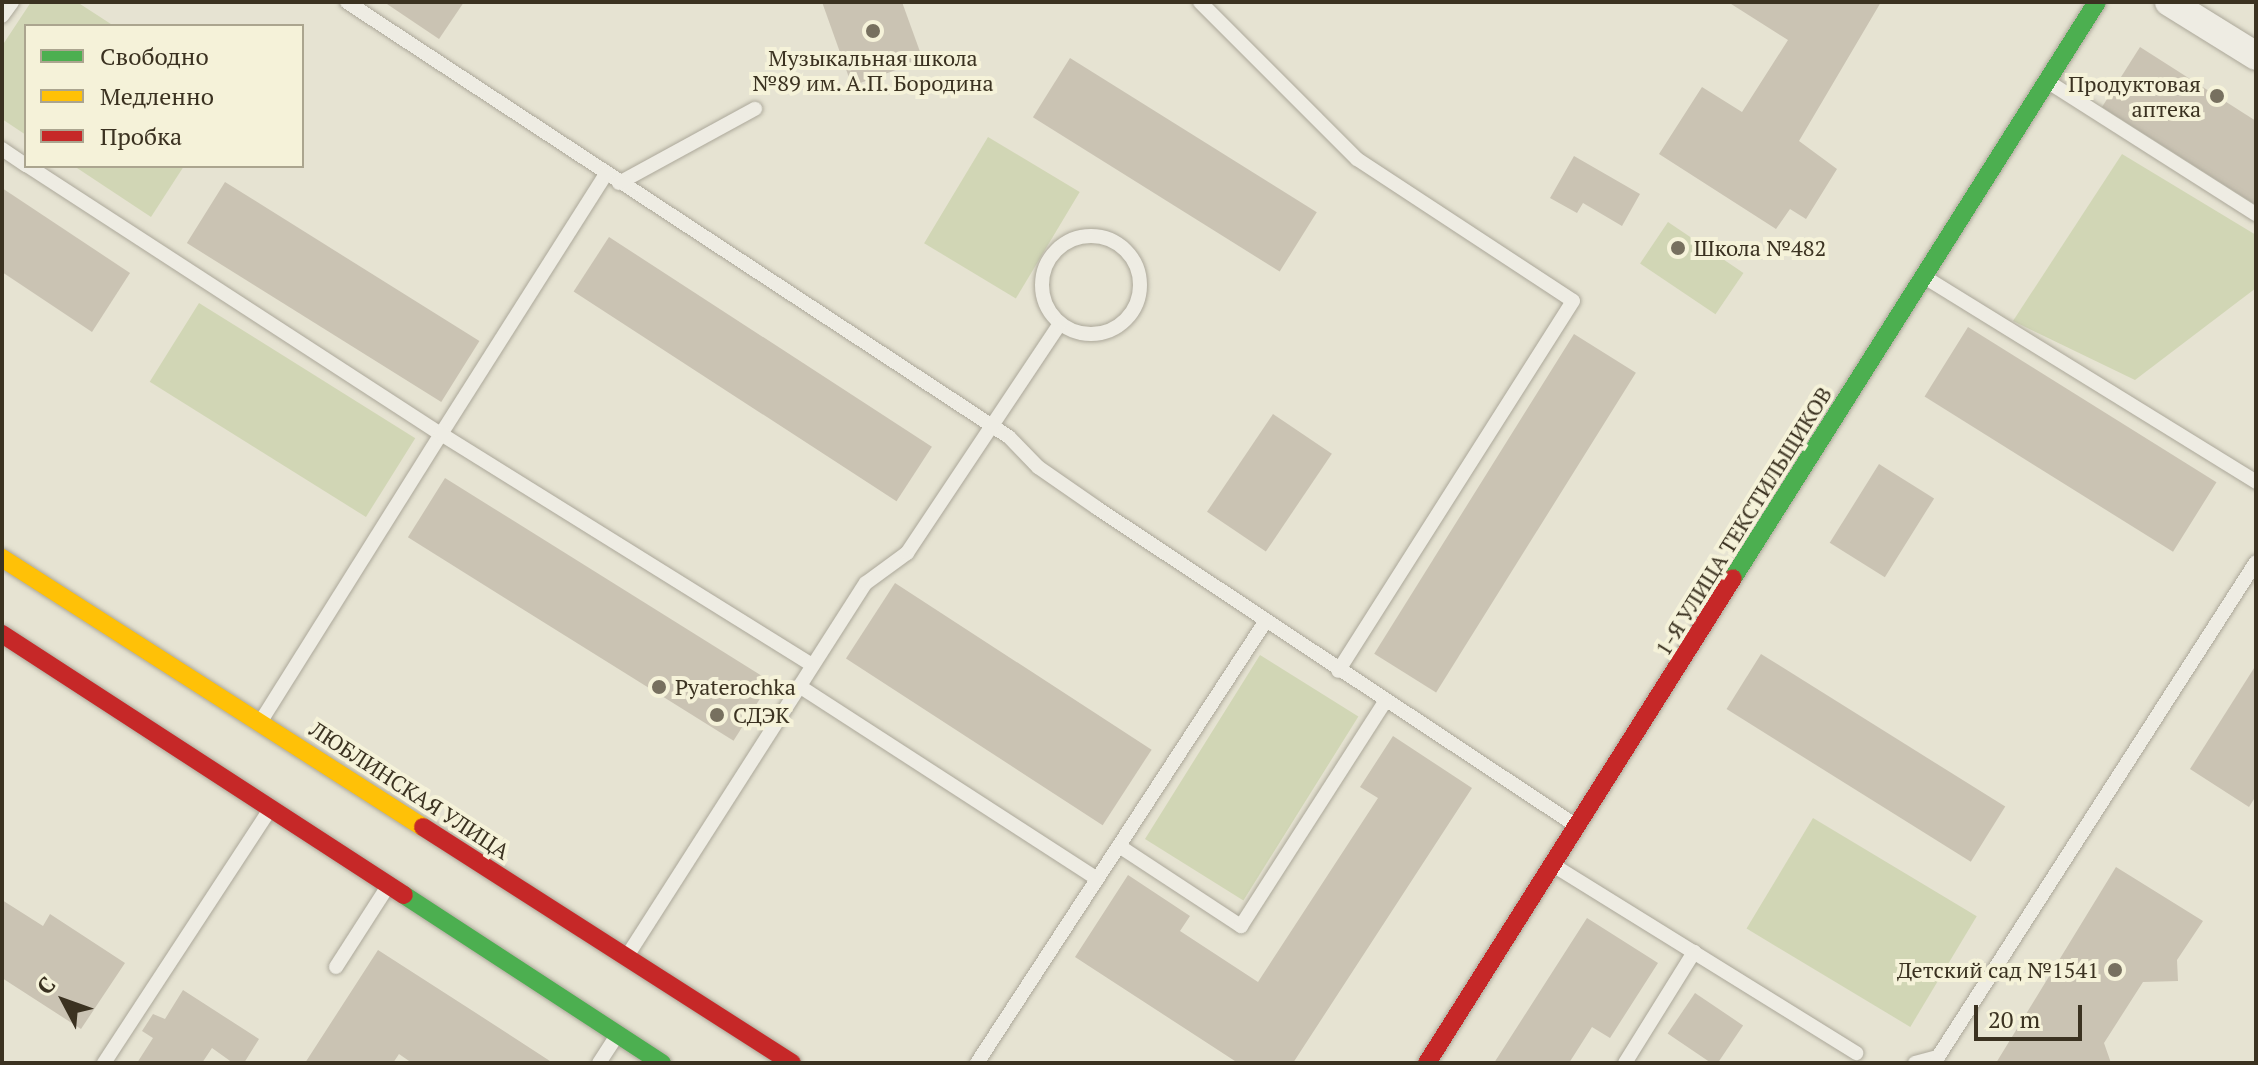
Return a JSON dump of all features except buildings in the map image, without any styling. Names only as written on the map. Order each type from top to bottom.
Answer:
[{"type":"main road","name":"1-Я УЛИЦА ТЕКСТИЛЬЩИКОВ","points":[[1427,1063],[1926,278],[2097,2]]},
{"type":"main road","name":"ЛЮБЛИНСКАЯ УЛИЦА","points":[[2,558],[792,1063]]},
{"type":"main road","points":[[2,634],[662,1063]]},
{"type":"street","points":[[2169,2],[2256,56]]},
{"type":"lane","points":[[2,16],[12,2]]},
{"type":"lane","points":[[347,2],[991,426],[1038,467],[1338,671],[1577,827]]},
{"type":"lane","points":[[1200,2],[1357,159],[1573,301],[1338,671]]},
{"type":"lane","points":[[2047,81],[2256,214]]},
{"type":"lane","points":[[259,723],[441,434],[612,179],[755,109]]},
{"type":"lane","points":[[2,149],[24,163]]},
{"type":"lane","points":[[32,168],[441,434],[812,665]]},
{"type":"lane","points":[[1096,236],[1123,247],[1133,259],[1141,288],[1129,316],[1104,333],[1073,332],[1060,324],[1042,287],[1048,260],[1057,249],[1096,236]]},
{"type":"lane","points":[[1926,278],[2256,482]]},
{"type":"lane","points":[[626,957],[866,583],[907,553],[1060,324]]},
{"type":"lane","points":[[1915,1063],[1938,1057],[2256,562]]},
{"type":"lane","points":[[977,1063],[1265,622]]},
{"type":"lane","points":[[799,686],[1097,879]]},
{"type":"lane","points":[[1119,846],[1241,926],[1385,702]]},
{"type":"lane","points":[[104,1063],[270,808]]},
{"type":"lane","points":[[1553,864],[1856,1053]]},
{"type":"lane","points":[[336,967],[389,885]]},
{"type":"lane","points":[[1625,1063],[1694,952]]},
{"type":"lane","points":[[599,1063],[618,1034]]},
{"type":"green space","points":[[31,2],[77,2],[111,24],[24,24],[24,134],[2,119],[2,46]]},
{"type":"green space","points":[[988,137],[1080,192],[1016,298],[924,243]]},
{"type":"green space","points":[[2122,154],[2256,235],[2256,288],[2135,380],[2013,321]]},
{"type":"green space","points":[[77,168],[183,168],[151,217]]},
{"type":"green space","points":[[1668,222],[1743,273],[1715,314],[1640,263]]},
{"type":"green space","points":[[199,303],[415,438],[366,517],[150,382]]},
{"type":"green space","points":[[1260,655],[1358,716],[1243,900],[1145,839]]},
{"type":"green space","points":[[1813,818],[1977,916],[1910,1027],[1747,929]]},
{"type":"traffic: fast","points":[[1733,578],[2097,2]]},
{"type":"traffic: fast","points":[[404,895],[662,1063]]},
{"type":"traffic: slow","points":[[2,558],[423,827]]},
{"type":"traffic: jam","points":[[1427,1063],[1733,578]]},
{"type":"traffic: jam","points":[[2,634],[404,895]]},
{"type":"traffic: jam","points":[[423,827],[792,1063]]},
{"type":"place","name":"Музыкальная школа №89 им. А.П. Бородина","points":[[873,31]]},
{"type":"place","name":"Продуктовая аптека","points":[[2217,96]]},
{"type":"place","name":"Школа №482","points":[[1678,248]]},
{"type":"place","name":"Pyaterochka","points":[[659,687]]},
{"type":"place","name":"СДЭК","points":[[717,715]]},
{"type":"place","name":"Детский сад №1541","points":[[2115,970]]}]
